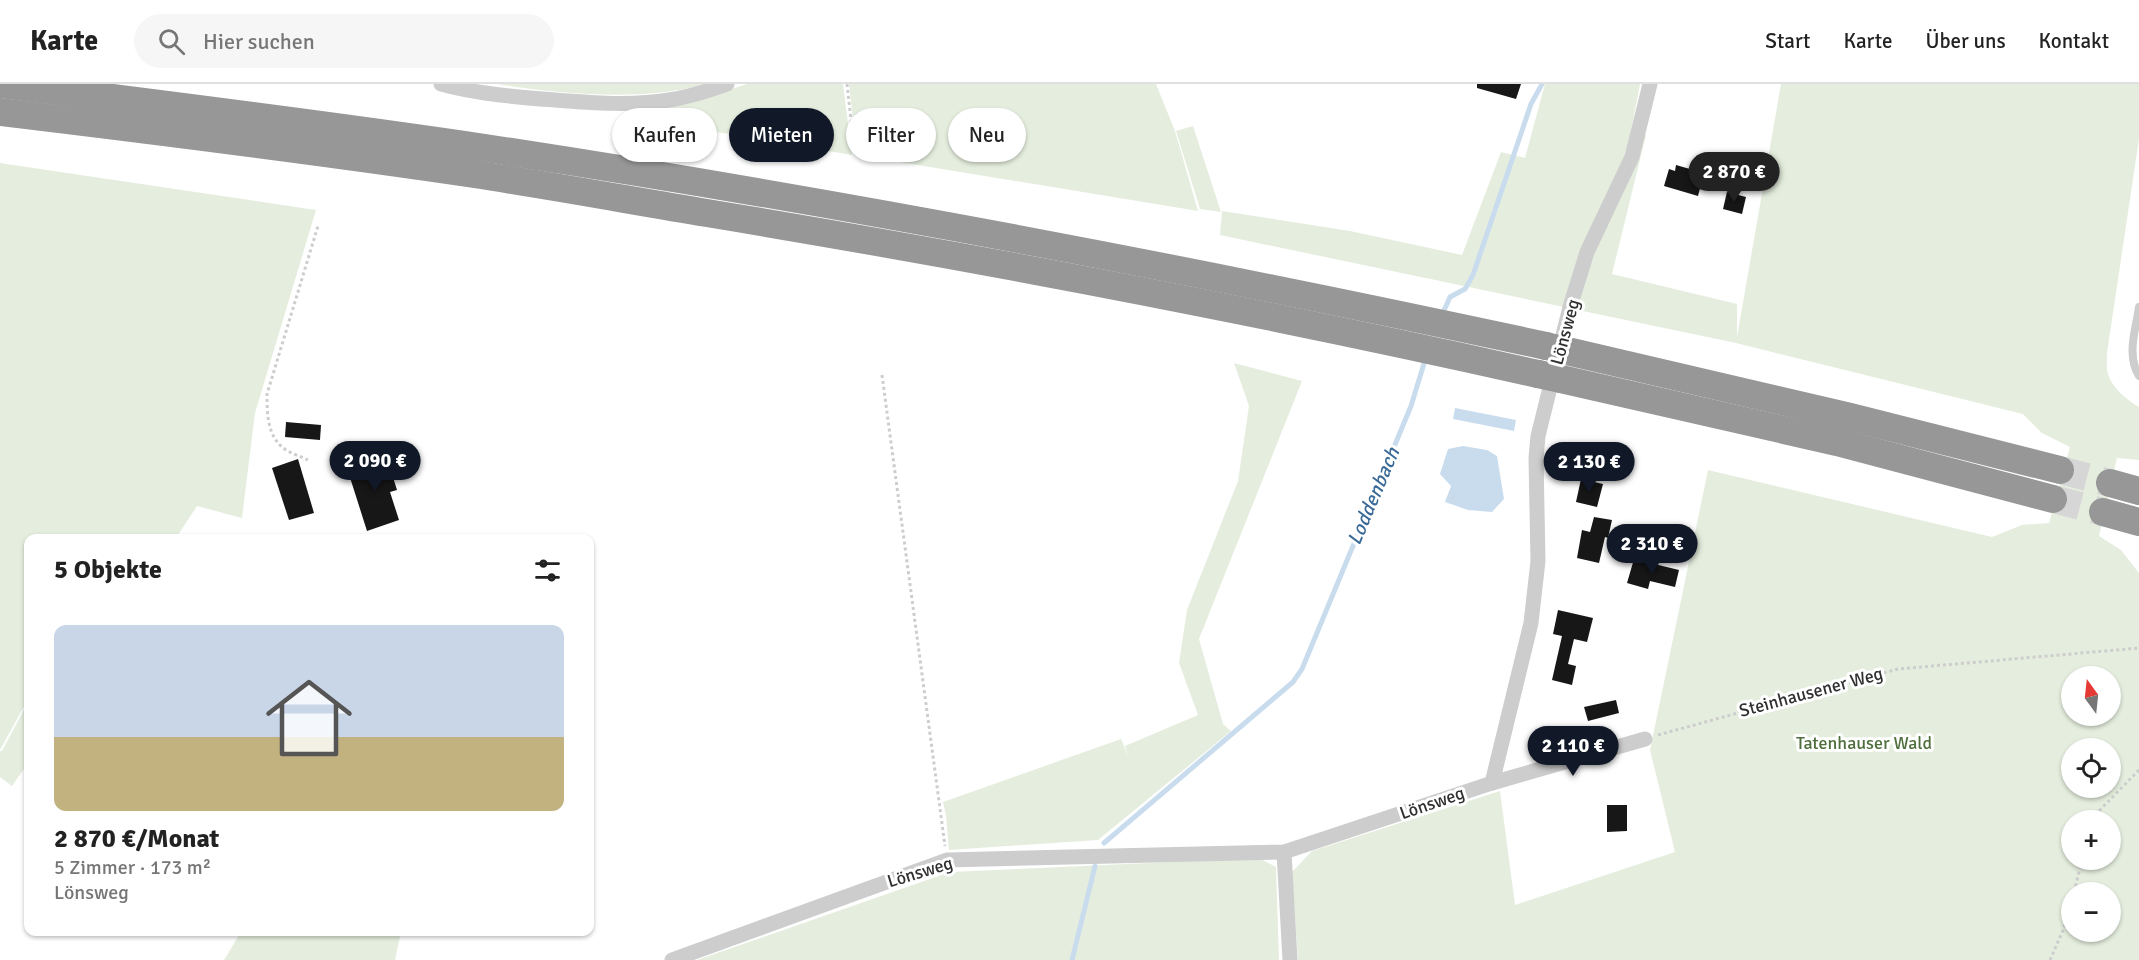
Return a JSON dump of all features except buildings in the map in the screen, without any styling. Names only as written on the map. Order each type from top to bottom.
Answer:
[{"type":"highway","points":[[1,84],[250,114],[488,148],[932,222],[1171,267],[1410,331],[1449,354],[1837,442],[2053,499]]},
{"type":"highway","points":[[0,111],[266,145],[548,186],[926,249],[1163,294],[1410,331],[1458,327],[1850,417],[2060,470]]},
{"type":"highway","points":[[2110,483],[2139,491]]},
{"type":"highway","points":[[2103,512],[2139,522]]},
{"type":"street","points":[[441,84],[528,98],[605,104],[668,100],[698,94],[727,84]]},
{"type":"street","name":"Lönsweg","points":[[672,960],[947,860],[1284,852],[1492,783],[1531,623],[1538,561],[1536,458],[1538,436],[1570,307],[1584,263],[1632,157],[1650,84]]},
{"type":"street","points":[[1492,783],[1645,739]]},
{"type":"street","points":[[1284,852],[1290,960]]},
{"type":"lane","points":[[2139,307],[2132,356],[2134,369],[2139,376]]},
{"type":"path","points":[[847,84],[850,108]]},
{"type":"path","points":[[308,460],[282,447],[271,433],[267,414],[267,394],[318,226]]},
{"type":"path","points":[[882,375],[947,860]]},
{"type":"path","name":"Steinhausener Weg","points":[[1645,739],[1898,669],[2139,648]]},
{"type":"path","points":[[2100,810],[2139,770]]},
{"type":"path","points":[[2050,960],[2061,935]]},
{"type":"green space","points":[[497,84],[704,84],[681,90],[629,95],[547,91]]},
{"type":"green space","points":[[747,84],[843,84],[846,108],[846,154],[834,152],[834,108],[729,108],[729,134],[717,132],[717,108],[663,108],[692,102]]},
{"type":"green space","points":[[849,84],[1156,84],[1175,131],[1198,211],[900,162],[936,162],[936,108],[852,108]]},
{"type":"green space","name":"Tatenhauser Wald","points":[[1545,84],[1640,84],[1630,136],[1646,135],[1612,274],[1737,304],[1737,337],[1781,84],[2139,84],[2139,139],[2107,364],[2108,374],[2116,389],[2139,407],[2139,460],[2117,458],[2099,536],[2121,550],[2139,573],[2139,960],[1298,960],[1292,872],[1312,851],[1500,791],[1515,905],[1675,852],[1650,750],[1708,470],[1992,537],[2022,525],[2049,523],[2070,447],[2042,433],[2023,414],[1736,343],[1220,235],[1222,211],[1350,231],[1462,255],[1501,152],[1525,158]]},
{"type":"green space","points":[[1193,126],[1221,212],[1200,209],[1176,131]]},
{"type":"green space","points":[[0,163],[316,210],[255,413],[242,518],[197,506],[179,534],[24,534],[24,706],[0,750]]},
{"type":"green space","points":[[1234,363],[1302,381],[1199,639],[1223,724],[1231,731],[1098,840],[949,850],[943,802],[1121,739],[1128,756],[1125,746],[1198,715],[1179,663],[1187,610],[1238,481],[1249,406]]},
{"type":"green space","points":[[24,710],[24,769],[12,786],[0,777],[0,751]]},
{"type":"green space","points":[[1259,858],[1276,867],[1279,960],[697,960],[950,872]]},
{"type":"green space","points":[[239,936],[400,936],[395,960],[224,960]]},
{"type":"water","points":[[1455,408],[1516,420],[1514,431],[1453,419]]},
{"type":"water","points":[[1463,446],[1487,450],[1497,456],[1504,499],[1492,512],[1468,510],[1445,502],[1451,486],[1440,474],[1448,449]]},
{"type":"waterway","name":"Loddenbach","points":[[1442,315],[1450,297],[1465,289],[1473,275],[1531,104],[1542,84]]},
{"type":"waterway","name":"Loddenbach","points":[[1104,843],[1293,682],[1302,669],[1411,406],[1426,357]]},
{"type":"waterway","name":"Loddenbach","points":[[1072,960],[1095,866]]},
{"type":"tunnel","points":[[2060,470],[2110,483]]},
{"type":"tunnel","points":[[2053,499],[2103,512]]}]
